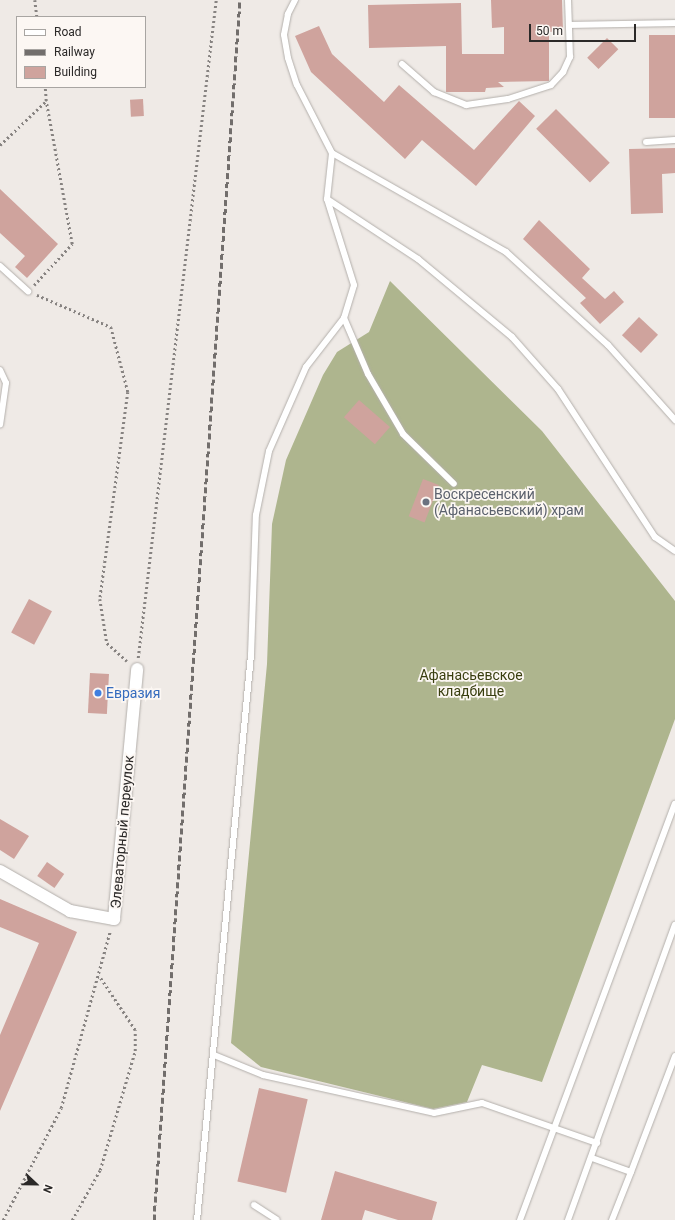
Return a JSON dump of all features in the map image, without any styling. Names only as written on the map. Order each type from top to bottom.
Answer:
[{"type":"street","name":"Элеваторный переулок","points":[[0,871],[70,912],[114,919],[137,669]]},
{"type":"lane","points":[[295,0],[288,14],[284,35],[288,58],[297,85],[332,153],[506,252],[608,344],[675,420]]},
{"type":"lane","points":[[402,64],[434,92],[466,105],[508,99],[551,85],[563,72],[570,57],[568,0]]},
{"type":"lane","points":[[570,25],[675,22]]},
{"type":"lane","points":[[646,142],[675,140]]},
{"type":"lane","points":[[197,1220],[214,1055],[251,655],[256,515],[269,451],[306,367],[344,318],[354,285],[327,199],[332,153]]},
{"type":"lane","points":[[327,199],[418,259],[512,337],[558,389],[654,537],[675,551]]},
{"type":"lane","points":[[0,266],[28,291]]},
{"type":"lane","points":[[344,318],[368,374],[403,434],[454,484]]},
{"type":"lane","points":[[0,370],[6,383],[0,425]]},
{"type":"lane","points":[[520,1220],[553,1126],[675,804]]},
{"type":"lane","points":[[568,1220],[592,1158],[675,925]]},
{"type":"lane","points":[[214,1055],[263,1075],[366,1101],[434,1113],[482,1103],[553,1126],[597,1143]]},
{"type":"lane","points":[[612,1220],[675,1056]]},
{"type":"lane","points":[[592,1158],[631,1172]]},
{"type":"lane","points":[[254,1205],[277,1220]]},
{"type":"path","points":[[35,0],[37,16]]},
{"type":"path","points":[[137,669],[216,0]]},
{"type":"path","points":[[45,88],[46,101],[72,244],[28,291],[111,326],[128,392],[100,599],[107,643],[137,669]]},
{"type":"path","points":[[0,145],[46,101]]},
{"type":"path","points":[[3,1220],[61,1108],[114,919]]},
{"type":"path","points":[[72,1220],[100,1170],[135,1051],[135,1030],[99,976]]},
{"type":"green space","name":"Афанасьевское кладбище","points":[[390,281],[542,431],[675,601],[675,719],[542,1082],[482,1065],[467,1102],[433,1109],[261,1067],[231,1043],[267,664],[272,524],[286,460],[323,375],[337,352],[369,332]]},
{"type":"building","points":[[491,0],[562,0],[563,31],[549,32],[549,81],[498,82],[504,87],[486,88],[485,92],[446,92],[446,46],[369,48],[368,5],[461,3],[462,54],[504,54],[504,27],[492,28]]},
{"type":"building","points":[[319,26],[332,54],[384,102],[399,85],[474,150],[519,101],[535,116],[476,186],[422,140],[405,159],[311,72],[295,36]]},
{"type":"building","points":[[649,35],[675,35],[675,118],[649,118]]},
{"type":"building","points":[[607,38],[618,49],[599,69],[587,58]]},
{"type":"building","points":[[143,99],[144,116],[131,117],[130,100]]},
{"type":"building","points":[[556,109],[610,163],[590,183],[536,129]]},
{"type":"building","points":[[675,148],[675,173],[662,174],[663,213],[631,214],[629,149]]},
{"type":"building","points":[[0,189],[58,244],[27,278],[15,267],[25,256],[0,233]]},
{"type":"building","points":[[539,220],[590,269],[582,278],[605,299],[614,291],[624,302],[600,324],[580,303],[586,298],[523,239]]},
{"type":"building","points":[[639,317],[658,335],[641,353],[622,335]]},
{"type":"building","points":[[359,400],[390,427],[375,444],[344,417]]},
{"type":"building","name":"Воскресенский (Афанасьевский) храм","points":[[423,479],[439,485],[425,522],[409,516]]},
{"type":"building","points":[[29,599],[52,611],[34,645],[11,633]]},
{"type":"building","name":"Евразия","points":[[90,673],[109,674],[107,714],[88,713]]},
{"type":"building","points":[[0,819],[29,836],[14,859],[0,850]]},
{"type":"building","points":[[47,862],[64,874],[54,888],[37,876]]},
{"type":"building","points":[[0,899],[77,932],[0,1111],[0,1035],[39,943],[0,927]]},
{"type":"building","points":[[259,1088],[308,1099],[286,1193],[237,1182]]},
{"type":"building","points":[[335,1171],[437,1202],[432,1220],[398,1220],[365,1210],[362,1220],[321,1220]]},
{"type":"railway","points":[[154,1220],[240,0]]},
{"type":"place","name":"Воскресенский (Афанасьевский) храм","points":[[426,502]]},
{"type":"place","name":"Евразия","points":[[98,693]]}]
